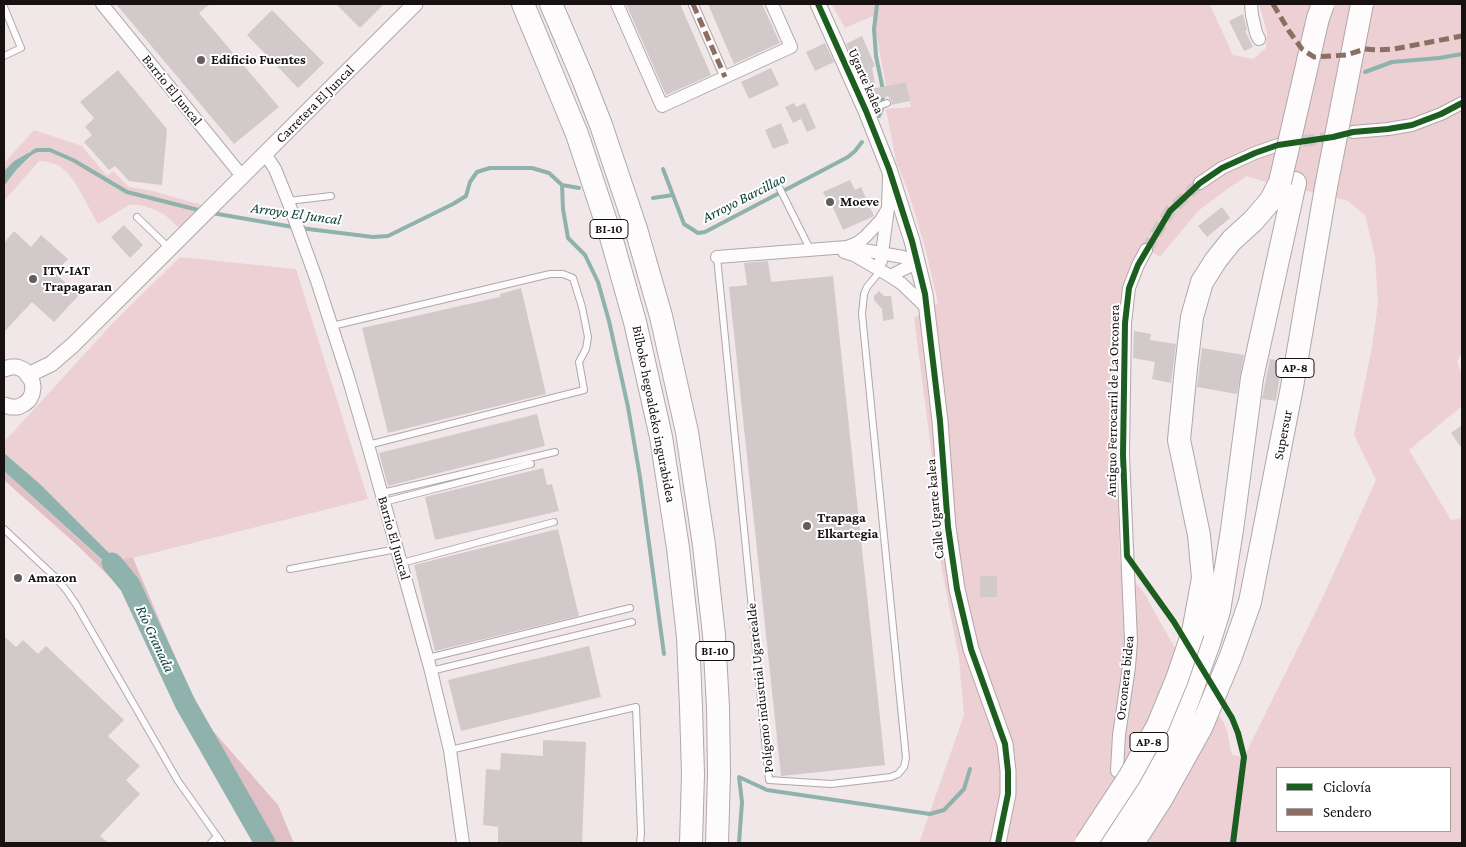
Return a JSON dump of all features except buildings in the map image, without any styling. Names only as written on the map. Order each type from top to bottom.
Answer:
[{"type":"highway","name":"Bilboko hegoaldeko ingurabidea","points":[[523,4],[577,134],[606,219],[636,322],[660,429],[678,548],[688,637],[693,774],[691,843]]},
{"type":"highway","name":"Bilboko hegoaldeko ingurabidea","points":[[551,4],[601,125],[636,229],[661,316],[687,432],[702,528],[714,635],[719,764],[717,843]]},
{"type":"highway","points":[[555,4],[564,34]]},
{"type":"highway","name":"AP-8","points":[[1086,843],[1130,776],[1158,725],[1177,679],[1201,637],[1219,611],[1232,530],[1252,378],[1318,18],[1323,4]]},
{"type":"highway","name":"AP-8","points":[[1109,843],[1145,786],[1182,717],[1201,637],[1202,578],[1199,535],[1179,440],[1192,317],[1202,282],[1216,260],[1232,240],[1253,221],[1287,182],[1330,23],[1331,4]]},
{"type":"highway","name":"Supersur","points":[[1133,843],[1162,798],[1201,728],[1231,656],[1250,602],[1292,387],[1326,187],[1362,4]]},
{"type":"street","name":"Barrio El Juncal","points":[[102,4],[242,176]]},
{"type":"street","name":"Carretera El Juncal","points":[[169,248],[415,4]]},
{"type":"street","points":[[617,4],[662,106],[791,47],[772,4]]},
{"type":"street","points":[[693,4],[725,77]]},
{"type":"street","name":"Ugarte kalea","points":[[818,4],[872,108],[889,169]]},
{"type":"street","points":[[1252,4],[1252,15],[1259,39]]},
{"type":"street","points":[[1354,132],[1412,125],[1441,114],[1462,103]]},
{"type":"street","points":[[1200,184],[1222,168],[1278,145]]},
{"type":"street","name":"Barrio El Juncal","points":[[265,154],[275,170],[294,216],[332,326],[398,549],[428,658],[450,750],[463,843]]},
{"type":"street","points":[[885,273],[882,253],[888,208],[889,169]]},
{"type":"street","name":"Calle Ugarte kalea","points":[[889,169],[906,222],[926,301],[940,420],[948,527],[955,579],[971,649],[1005,744],[1008,794],[998,843]]},
{"type":"street","name":"Polígono industrial Ugartealde","points":[[847,247],[873,230],[888,208]]},
{"type":"street","points":[[906,222],[906,232],[912,251],[912,261],[917,270],[926,301]]},
{"type":"street","name":"Polígono industrial Ugartealde","points":[[717,257],[847,247],[903,256],[912,261],[908,267],[885,273]]},
{"type":"street","points":[[28,375],[51,364],[74,344],[169,248]]},
{"type":"street","name":"Polígono industrial Ugartealde","points":[[828,248],[854,255],[885,273],[926,301]]},
{"type":"street","name":"Antiguo Ferrocarril de La Orconera","points":[[1126,556],[1122,455],[1125,323],[1129,288],[1146,250]]},
{"type":"street","points":[[4,369],[17,367],[24,370],[32,380],[33,387],[29,400],[24,404],[11,408],[4,406]]},
{"type":"street","name":"Orconera bidea","points":[[1117,771],[1119,735],[1131,641],[1126,556]]},
{"type":"lane","points":[[4,7],[21,48],[4,56]]},
{"type":"lane","points":[[872,108],[887,103]]},
{"type":"lane","points":[[777,183],[810,249]]},
{"type":"lane","points":[[288,201],[331,196]]},
{"type":"lane","points":[[137,217],[169,248]]},
{"type":"lane","name":"Polígono industrial Ugartealde","points":[[717,257],[769,780],[831,784],[891,777],[898,774],[904,767],[906,758],[862,314],[864,294],[867,287],[885,273]]},
{"type":"lane","points":[[332,326],[550,274],[563,274],[573,278],[582,307],[588,337],[586,349],[579,362],[584,390],[368,445]]},
{"type":"lane","points":[[383,498],[555,452]]},
{"type":"lane","points":[[383,498],[531,464]]},
{"type":"lane","points":[[402,563],[554,522]]},
{"type":"lane","points":[[4,529],[68,591],[178,781],[222,843]]},
{"type":"lane","points":[[290,569],[398,549]]},
{"type":"lane","points":[[428,658],[630,608]]},
{"type":"lane","points":[[431,671],[632,622]]},
{"type":"lane","points":[[450,750],[636,707],[640,843]]},
{"type":"lane","points":[[211,843],[218,836]]},
{"type":"shaded area","points":[[1215,4],[1210,5],[1233,55],[1253,59],[1266,48],[1267,32],[1259,4],[1462,4],[1462,352],[1457,362],[1462,374],[1462,406],[1409,450],[1451,520],[1462,518],[1462,843],[919,843],[964,715],[959,659],[940,559],[931,449],[914,318],[938,303],[925,247],[908,191],[896,161],[886,109],[911,107],[906,82],[886,86],[873,16],[845,28],[832,5]],"holes":[[[1247,176],[1348,201],[1365,215],[1375,257],[1378,303],[1372,347],[1354,435],[1376,480],[1321,601],[1244,757],[1232,755],[1224,723],[1172,643],[1144,593],[1120,563],[1116,363],[1119,325],[1143,246],[1160,257],[1198,211],[1233,185]]]},
{"type":"shaded area","points":[[34,130],[82,146],[107,176],[113,171],[129,187],[149,190],[202,205],[179,228],[164,214],[140,205],[129,205],[98,224],[76,184],[67,172],[58,165],[39,161],[4,201],[4,186],[17,169],[31,157],[28,153],[14,161],[4,171],[4,163]]},
{"type":"shaded area","points":[[180,257],[296,269],[368,499],[133,558],[115,559],[40,484],[4,453],[4,442],[111,325]]},
{"type":"shaded area","points":[[4,471],[128,584],[115,559],[133,558],[201,717],[278,805],[294,843],[259,843],[178,707],[128,595],[77,545],[4,480]]},
{"type":"water","points":[[37,150],[17,169],[4,186],[4,171],[14,161]]},
{"type":"water","points":[[4,453],[40,484],[115,559],[130,585],[4,471]]},
{"type":"waterway","name":"Arroyo Barcillao","points":[[877,5],[874,29],[876,56],[883,90],[882,109],[879,116]]},
{"type":"waterway","name":"Arroyo Barcillao","points":[[1365,72],[1392,62],[1462,54]]},
{"type":"waterway","name":"Arroyo Barcillao","points":[[663,169],[684,224],[698,233],[705,232],[848,157],[862,142]]},
{"type":"waterway","name":"Arroyo El Juncal","points":[[33,152],[37,150],[50,150],[73,160],[127,192],[202,211]]},
{"type":"waterway","name":"Arroyo El Juncal","points":[[300,228],[373,237],[388,236],[466,196],[470,182],[477,172],[490,168],[532,168],[549,173],[562,185],[579,188]]},
{"type":"waterway","points":[[562,185],[563,209],[568,238],[585,255],[598,282],[609,321],[628,407],[640,477],[664,654]]},
{"type":"waterway","points":[[653,198],[673,195]]},
{"type":"waterway","name":"Arroyo El Juncal","points":[[212,213],[293,227]]},
{"type":"waterway","name":"Río Granada","points":[[112,563],[130,585],[185,703],[265,843]]},
{"type":"waterway","points":[[739,843],[742,802],[739,777],[767,790],[930,814],[944,810],[964,789],[970,769]]},
{"type":"tunnel","points":[[1285,144],[1339,136]]},
{"type":"tunnel","points":[[1146,250],[1170,211],[1200,183]]},
{"type":"marked path","points":[[693,4],[725,77]]},
{"type":"marked path","points":[[1273,4],[1302,49],[1314,57],[1346,55],[1365,49],[1394,49],[1462,36]]},
{"type":"cycle path","points":[[818,4],[866,111],[889,169],[912,241],[925,294],[940,421],[948,527],[957,589],[971,649],[1005,744],[1008,794],[998,843]]},
{"type":"cycle path","points":[[1233,843],[1244,757],[1238,733],[1232,718],[1174,622],[1127,556],[1123,455],[1125,323],[1129,288],[1138,265],[1170,211],[1200,183],[1222,168],[1278,145],[1333,137],[1353,132],[1412,125],[1441,114],[1462,103]]},
{"type":"place","name":"Edificio Fuentes","points":[[201,60]]},
{"type":"place","name":"Moeve","points":[[830,202]]},
{"type":"place","name":"ITV-IAT Trapagaran","points":[[33,279]]},
{"type":"place","name":"Trapaga Elkartegia","points":[[807,526]]},
{"type":"place","name":"Amazon","points":[[18,578]]}]
